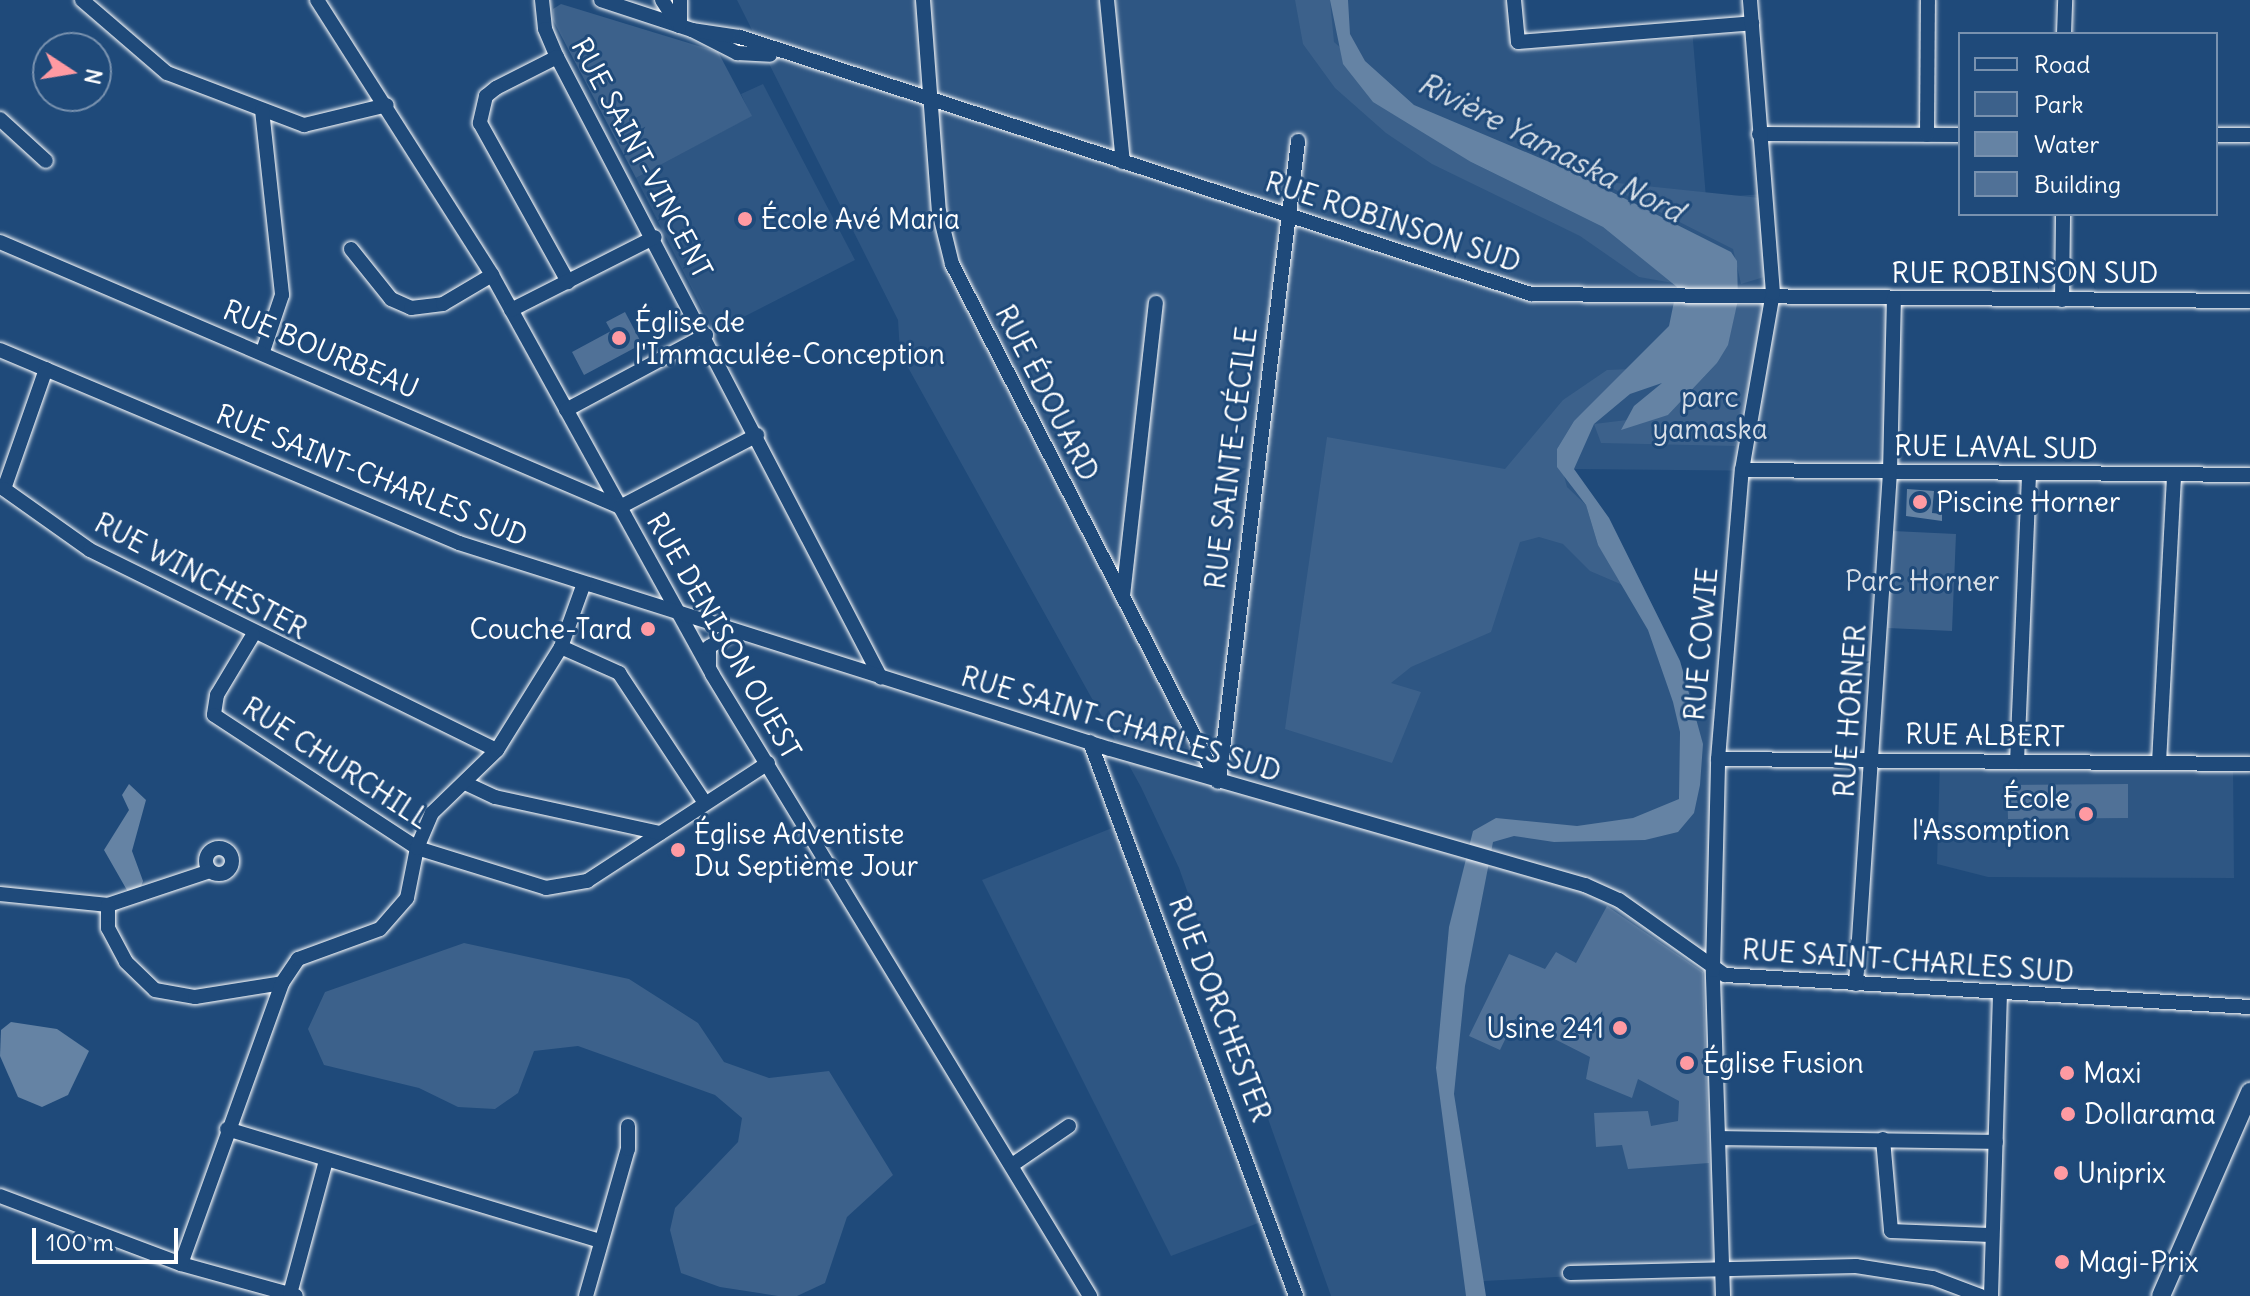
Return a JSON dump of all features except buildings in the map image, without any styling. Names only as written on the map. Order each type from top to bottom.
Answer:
[{"type":"main road","points":[[2161,1296],[2250,1092]]},
{"type":"street","points":[[82,0],[146,62],[262,110],[322,125],[387,105]]},
{"type":"street","name":"RUE DENISON OUEST","points":[[317,0],[387,105],[492,275],[712,674],[1090,1296]]},
{"type":"street","name":"RUE SAINT-VINCENT","points":[[542,0],[545,29],[557,57],[655,237],[881,678]]},
{"type":"street","name":"RUE ROBINSON SUD","points":[[601,0],[686,28],[740,37],[781,56],[1286,213],[1531,294],[2250,301]]},
{"type":"street","points":[[662,0],[686,28]]},
{"type":"street","points":[[680,0],[686,28]]},
{"type":"street","name":"RUE ÉDOUARD","points":[[923,0],[939,211],[952,264],[1218,782]]},
{"type":"street","points":[[1107,0],[1123,162]]},
{"type":"street","points":[[1514,0],[1518,42],[1752,23]]},
{"type":"street","name":"RUE COWIE","points":[[1723,1296],[1722,1138],[1713,970],[1718,759],[1742,470],[1767,297],[1750,0]]},
{"type":"street","points":[[1927,135],[1928,0]]},
{"type":"street","points":[[2064,32],[2065,0]]},
{"type":"street","points":[[557,57],[486,96],[480,123],[568,282]]},
{"type":"street","points":[[262,110],[282,295],[263,351]]},
{"type":"street","points":[[0,119],[46,161]]},
{"type":"street","points":[[1759,134],[1958,135]]},
{"type":"street","points":[[2218,135],[2250,135]]},
{"type":"street","name":"RUE SAINTE-CÉCILE","points":[[1218,782],[1286,213],[1298,141]]},
{"type":"street","points":[[2062,300],[2063,216]]},
{"type":"street","points":[[511,310],[655,237]]},
{"type":"street","name":"RUE BOURBEAU","points":[[0,242],[263,351],[620,507]]},
{"type":"street","points":[[351,249],[391,299],[411,308],[443,304],[492,275]]},
{"type":"street","name":"RUE HORNER","points":[[1856,984],[1890,472],[1894,298]]},
{"type":"street","points":[[1123,596],[1156,303]]},
{"type":"street","points":[[566,410],[706,335]]},
{"type":"street","name":"RUE SAINT-CHARLES SUD","points":[[0,350],[459,543],[732,633],[1218,782],[1619,900],[1713,970],[1856,984],[2250,1007]]},
{"type":"street","name":"RUE WINCHESTER","points":[[46,369],[2,488],[90,550],[253,635],[497,750]]},
{"type":"street","points":[[620,507],[757,435]]},
{"type":"street","name":"RUE LAVAL SUD","points":[[1742,470],[2250,475]]},
{"type":"street","points":[[2017,762],[2029,473]]},
{"type":"street","points":[[2159,763],[2174,474]]},
{"type":"street","points":[[181,1264],[282,983],[298,959],[353,942],[401,912],[417,848],[432,813],[467,784],[497,750],[561,647],[584,583]]},
{"type":"street","points":[[712,674],[709,647],[732,633]]},
{"type":"street","name":"RUE CHURCHILL","points":[[253,635],[217,695],[214,715],[417,848],[562,889],[587,881],[768,763]]},
{"type":"street","points":[[561,647],[619,673],[705,803]]},
{"type":"street","name":"RUE DORCHESTER","points":[[1090,742],[1296,1296]]},
{"type":"street","name":"RUE ALBERT","points":[[1718,759],[2250,764]]},
{"type":"street","points":[[467,784],[495,797],[660,833]]},
{"type":"street","points":[[0,894],[108,905],[210,871]]},
{"type":"street","points":[[108,905],[108,928],[126,962],[155,990],[223,996],[282,983]]},
{"type":"street","points":[[1991,1296],[1990,1235],[2000,993]]},
{"type":"street","points":[[586,1296],[628,1149],[628,1126]]},
{"type":"street","points":[[1012,1165],[1069,1126]]},
{"type":"street","points":[[227,1129],[601,1241]]},
{"type":"street","points":[[1722,1138],[1996,1142]]},
{"type":"street","points":[[1883,1139],[1891,1231],[1990,1235]]},
{"type":"street","points":[[0,1196],[181,1264],[293,1295],[326,1161]]},
{"type":"street","points":[[1570,1273],[1856,1266],[1902,1271],[1981,1296]]},
{"type":"shaded area","points":[[737,0],[1514,0],[1518,41],[1692,28],[1706,198],[1764,194],[1772,297],[1894,298],[1890,472],[1574,469],[1609,518],[1680,661],[1695,708],[1721,710],[1716,905],[1723,1268],[1466,1282],[1466,1296],[1331,1296],[1179,868],[1141,787],[900,353],[898,320]]},
{"type":"shaded area","name":"École Avé Maria","points":[[763,84],[855,260],[714,332],[636,178],[751,116],[741,94]]},
{"type":"shaded area","name":"École l'Assomption","points":[[1940,760],[2233,764],[2234,878],[1988,877],[1937,864]]},
{"type":"shaded area","points":[[1117,826],[1261,1222],[1171,1256],[982,880]]},
{"type":"green space","points":[[1295,0],[1330,0],[1334,42],[1471,162],[1603,227],[1673,283],[1639,277],[1580,236],[1432,164],[1386,133],[1335,88],[1303,44]]},
{"type":"green space","points":[[561,4],[718,52],[752,116],[636,178],[553,20],[553,9]]},
{"type":"green space","points":[[1598,181],[1760,198],[1764,277],[1741,284],[1733,249]]},
{"type":"green space","name":"parc yamaska","points":[[1765,304],[1735,446],[1601,443],[1594,424],[1668,415],[1717,363],[1737,305]]},
{"type":"green space","points":[[1632,369],[1574,421],[1557,449],[1567,487],[1586,505],[1598,545],[1625,586],[1590,571],[1563,544],[1539,537],[1520,542],[1491,632],[1411,667],[1391,683],[1421,692],[1392,763],[1285,729],[1327,437],[1505,469],[1563,400],[1607,370]]},
{"type":"green space","name":"Parc Horner","points":[[1893,531],[1956,534],[1952,631],[1888,628]]},
{"type":"green space","points":[[464,943],[629,979],[698,1023],[724,1062],[769,1078],[829,1071],[893,1175],[847,1217],[825,1283],[797,1296],[778,1296],[720,1287],[681,1273],[670,1230],[675,1208],[738,1142],[742,1118],[715,1095],[578,1046],[534,1051],[518,1093],[495,1109],[458,1107],[419,1088],[324,1065],[308,1029],[325,992]]},
{"type":"water","name":"Rivière Yamaska Nord","points":[[1330,0],[1348,0],[1350,34],[1365,61],[1414,105],[1566,169],[1731,252],[1737,261],[1738,300],[1728,345],[1717,363],[1668,415],[1621,430],[1634,406],[1662,383],[1630,394],[1594,424],[1574,469],[1609,518],[1680,661],[1703,744],[1700,785],[1694,813],[1678,832],[1645,840],[1554,842],[1514,836],[1493,842],[1465,986],[1454,1094],[1486,1296],[1466,1296],[1436,1068],[1449,927],[1473,831],[1496,818],[1577,826],[1633,818],[1679,799],[1680,732],[1648,630],[1598,545],[1586,505],[1557,467],[1557,449],[1574,421],[1669,326],[1677,287],[1603,227],[1471,162],[1373,102],[1343,64]]},
{"type":"water","name":"Piscine Horner","points":[[1907,489],[1934,491],[1932,513],[1942,514],[1942,521],[1906,516]]},
{"type":"water","points":[[129,784],[146,800],[132,851],[143,881],[140,889],[128,892],[104,850],[129,810],[122,795]]},
{"type":"water","points":[[11,1022],[57,1029],[89,1051],[68,1095],[42,1107],[18,1097],[0,1056],[1,1030]]},
{"type":"place","name":"École Avé Maria","points":[[745,219]]},
{"type":"place","name":"Église de l'Immaculée-Conception","points":[[619,338]]},
{"type":"place","name":"Piscine Horner","points":[[1920,502]]},
{"type":"place","name":"Couche-Tard","points":[[648,629]]},
{"type":"place","name":"École l'Assomption","points":[[2086,814]]},
{"type":"place","name":"Église Adventiste Du Septième Jour","points":[[678,850]]},
{"type":"place","name":"Usine 241","points":[[1620,1028]]},
{"type":"place","name":"Église Fusion","points":[[1687,1063]]},
{"type":"place","name":"Maxi","points":[[2067,1073]]},
{"type":"place","name":"Dollarama","points":[[2068,1114]]},
{"type":"place","name":"Uniprix","points":[[2061,1173]]},
{"type":"place","name":"Magi-Prix","points":[[2062,1262]]}]
